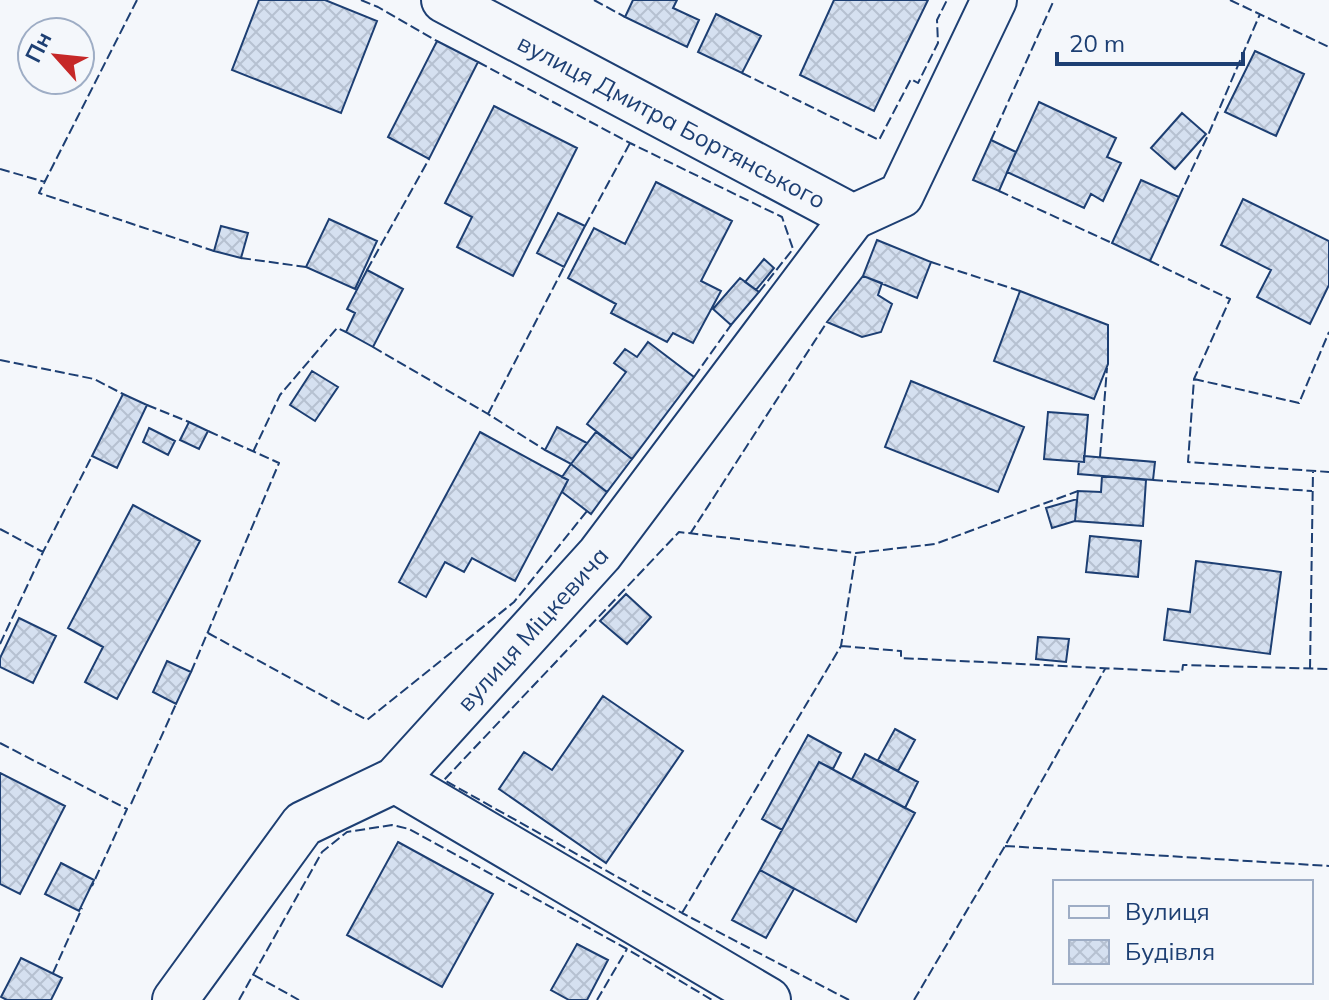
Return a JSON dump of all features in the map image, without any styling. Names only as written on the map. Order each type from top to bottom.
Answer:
[{"type":"street","name":"вулиця Дмитра Бортянського","points":[[444,0],[853,217],[901,195],[994,0]]},
{"type":"street","name":"вулиця Міцкевича","points":[[175,1000],[303,824],[395,780],[600,554],[853,217]]},
{"type":"street","points":[[395,780],[768,1000]]},
{"type":"building","points":[[259,0],[325,0],[377,21],[341,113],[232,70]]},
{"type":"building","points":[[633,0],[677,0],[673,8],[699,20],[687,47],[625,17]]},
{"type":"building","points":[[834,0],[928,0],[874,111],[800,75]]},
{"type":"building","points":[[716,14],[761,36],[742,73],[698,52]]},
{"type":"building","points":[[437,41],[478,62],[429,159],[388,137]]},
{"type":"building","points":[[1255,51],[1304,74],[1276,136],[1225,112]]},
{"type":"building","points":[[1039,102],[1116,138],[1107,157],[1121,163],[1103,201],[1091,194],[1084,208],[1007,172]]},
{"type":"building","points":[[494,106],[577,148],[513,276],[457,247],[472,217],[445,203]]},
{"type":"building","points":[[1182,113],[1206,134],[1175,169],[1151,148]]},
{"type":"building","points":[[991,140],[1016,152],[999,191],[973,180]]},
{"type":"building","points":[[1141,180],[1179,197],[1150,261],[1112,243]]},
{"type":"building","points":[[656,182],[732,221],[701,281],[721,291],[693,343],[673,333],[667,342],[611,313],[616,304],[568,278],[594,228],[625,244]]},
{"type":"building","points":[[1243,199],[1329,241],[1329,285],[1310,324],[1257,297],[1271,270],[1221,245]]},
{"type":"building","points":[[558,213],[585,226],[564,267],[537,253]]},
{"type":"building","points":[[329,219],[377,241],[355,289],[306,267]]},
{"type":"building","points":[[221,226],[248,233],[241,258],[214,251]]},
{"type":"building","points":[[877,240],[931,262],[917,298],[863,276]]},
{"type":"building","points":[[764,259],[774,268],[756,290],[745,282]]},
{"type":"building","points":[[367,270],[403,289],[373,347],[346,332],[355,313],[347,309]]},
{"type":"building","points":[[863,276],[882,283],[878,295],[892,304],[881,332],[862,337],[827,322]]},
{"type":"building","points":[[740,278],[759,292],[731,325],[713,309]]},
{"type":"building","points":[[1020,291],[1108,325],[1108,364],[1094,399],[994,361]]},
{"type":"building","points":[[648,342],[694,377],[632,459],[587,424],[626,372],[614,363],[625,349],[637,357]]},
{"type":"building","points":[[312,371],[338,387],[315,421],[290,405]]},
{"type":"building","points":[[911,381],[1024,427],[998,492],[885,447]]},
{"type":"building","points":[[123,394],[147,405],[117,468],[92,456]]},
{"type":"building","points":[[1048,412],[1088,415],[1084,462],[1044,459]]},
{"type":"building","points":[[189,422],[208,431],[199,449],[180,440]]},
{"type":"building","points":[[557,427],[587,443],[571,464],[545,450]]},
{"type":"building","points":[[149,428],[175,441],[168,455],[143,442]]},
{"type":"building","points":[[480,432],[568,480],[515,581],[472,558],[464,572],[445,562],[426,597],[399,582]]},
{"type":"building","points":[[596,432],[632,459],[607,492],[571,464]]},
{"type":"building","points":[[1084,456],[1155,462],[1153,480],[1078,474],[1079,462],[1084,462]]},
{"type":"building","points":[[571,464],[607,492],[591,514],[562,492],[568,480],[562,477]]},
{"type":"building","points":[[1102,476],[1146,480],[1143,526],[1075,521],[1078,491],[1101,492]]},
{"type":"building","points":[[1077,499],[1075,521],[1052,528],[1046,508]]},
{"type":"building","points":[[133,505],[200,541],[117,699],[85,682],[103,647],[68,628]]},
{"type":"building","points":[[1090,536],[1141,541],[1138,577],[1086,572]]},
{"type":"building","points":[[1196,561],[1281,572],[1270,654],[1164,640],[1168,609],[1190,612]]},
{"type":"building","points":[[626,594],[651,617],[627,644],[600,621]]},
{"type":"building","points":[[19,618],[56,636],[33,683],[0,667],[0,658]]},
{"type":"building","points":[[1038,637],[1069,639],[1066,662],[1036,659]]},
{"type":"building","points":[[167,661],[191,672],[176,704],[153,692]]},
{"type":"building","points":[[603,696],[683,751],[606,863],[499,789],[524,752],[552,770]]},
{"type":"building","points":[[895,729],[915,740],[898,771],[878,760]]},
{"type":"building","points":[[808,735],[841,753],[833,769],[819,762],[782,830],[762,819]]},
{"type":"building","points":[[865,754],[918,782],[905,808],[852,779]]},
{"type":"building","points":[[819,762],[915,813],[856,922],[760,870]]},
{"type":"building","points":[[0,773],[65,806],[20,894],[0,884]]},
{"type":"building","points":[[398,842],[493,894],[442,987],[347,935]]},
{"type":"building","points":[[61,863],[94,880],[79,911],[45,894]]},
{"type":"building","points":[[760,870],[794,889],[766,938],[732,920]]},
{"type":"building","points":[[577,944],[608,960],[587,1000],[569,1000],[551,990]]},
{"type":"building","points":[[21,958],[62,978],[51,1000],[7,1000],[1,997]]},
{"type":"fence","points":[[137,0],[39,193],[214,251]]},
{"type":"fence","points":[[361,0],[437,41]]},
{"type":"fence","points":[[594,0],[625,17]]},
{"type":"fence","points":[[742,73],[879,140],[911,79],[918,83],[938,43],[937,20],[947,0]]},
{"type":"fence","points":[[991,140],[1054,0]]},
{"type":"fence","points":[[1230,0],[1329,47]]},
{"type":"fence","points":[[1179,197],[1260,14]]},
{"type":"fence","points":[[478,62],[630,143],[782,217],[793,249],[759,292]]},
{"type":"fence","points":[[585,226],[630,143]]},
{"type":"fence","points":[[367,270],[429,159]]},
{"type":"fence","points":[[0,169],[45,182]]},
{"type":"fence","points":[[999,191],[1112,243]]},
{"type":"fence","points":[[241,258],[306,267]]},
{"type":"fence","points":[[1150,261],[1230,299],[1194,379],[1188,462],[1329,472]]},
{"type":"fence","points":[[931,262],[1020,291]]},
{"type":"fence","points":[[488,414],[564,267]]},
{"type":"fence","points":[[690,534],[827,322]]},
{"type":"fence","points":[[694,377],[731,325]]},
{"type":"fence","points":[[253,452],[280,395],[337,328],[346,332]]},
{"type":"fence","points":[[1194,379],[1299,403],[1329,332]]},
{"type":"fence","points":[[373,347],[545,450]]},
{"type":"fence","points":[[0,360],[94,379],[123,394]]},
{"type":"fence","points":[[1100,457],[1107,368]]},
{"type":"fence","points":[[147,405],[189,422]]},
{"type":"fence","points":[[191,672],[279,463],[208,431]]},
{"type":"fence","points":[[0,644],[92,456]]},
{"type":"fence","points":[[1310,669],[1313,471]]},
{"type":"fence","points":[[1153,480],[1312,491]]},
{"type":"fence","points":[[849,1000],[682,913],[444,780],[679,532],[856,553],[935,544],[1078,491]]},
{"type":"fence","points":[[208,633],[367,720],[514,602],[587,511]]},
{"type":"fence","points":[[0,529],[43,552]]},
{"type":"fence","points":[[682,913],[841,646],[856,553]]},
{"type":"fence","points":[[841,646],[901,651],[901,658],[1182,672],[1183,665],[1329,669]]},
{"type":"fence","points":[[914,1000],[1105,669]]},
{"type":"fence","points":[[131,804],[176,704]]},
{"type":"fence","points":[[0,743],[127,809],[92,886]]},
{"type":"fence","points":[[239,1000],[322,852],[347,832],[392,825],[409,829],[627,949],[712,1000]]},
{"type":"fence","points":[[1005,846],[1329,866]]},
{"type":"fence","points":[[53,973],[82,908]]},
{"type":"fence","points":[[597,1000],[627,949]]},
{"type":"fence","points":[[254,975],[299,1000]]}]
